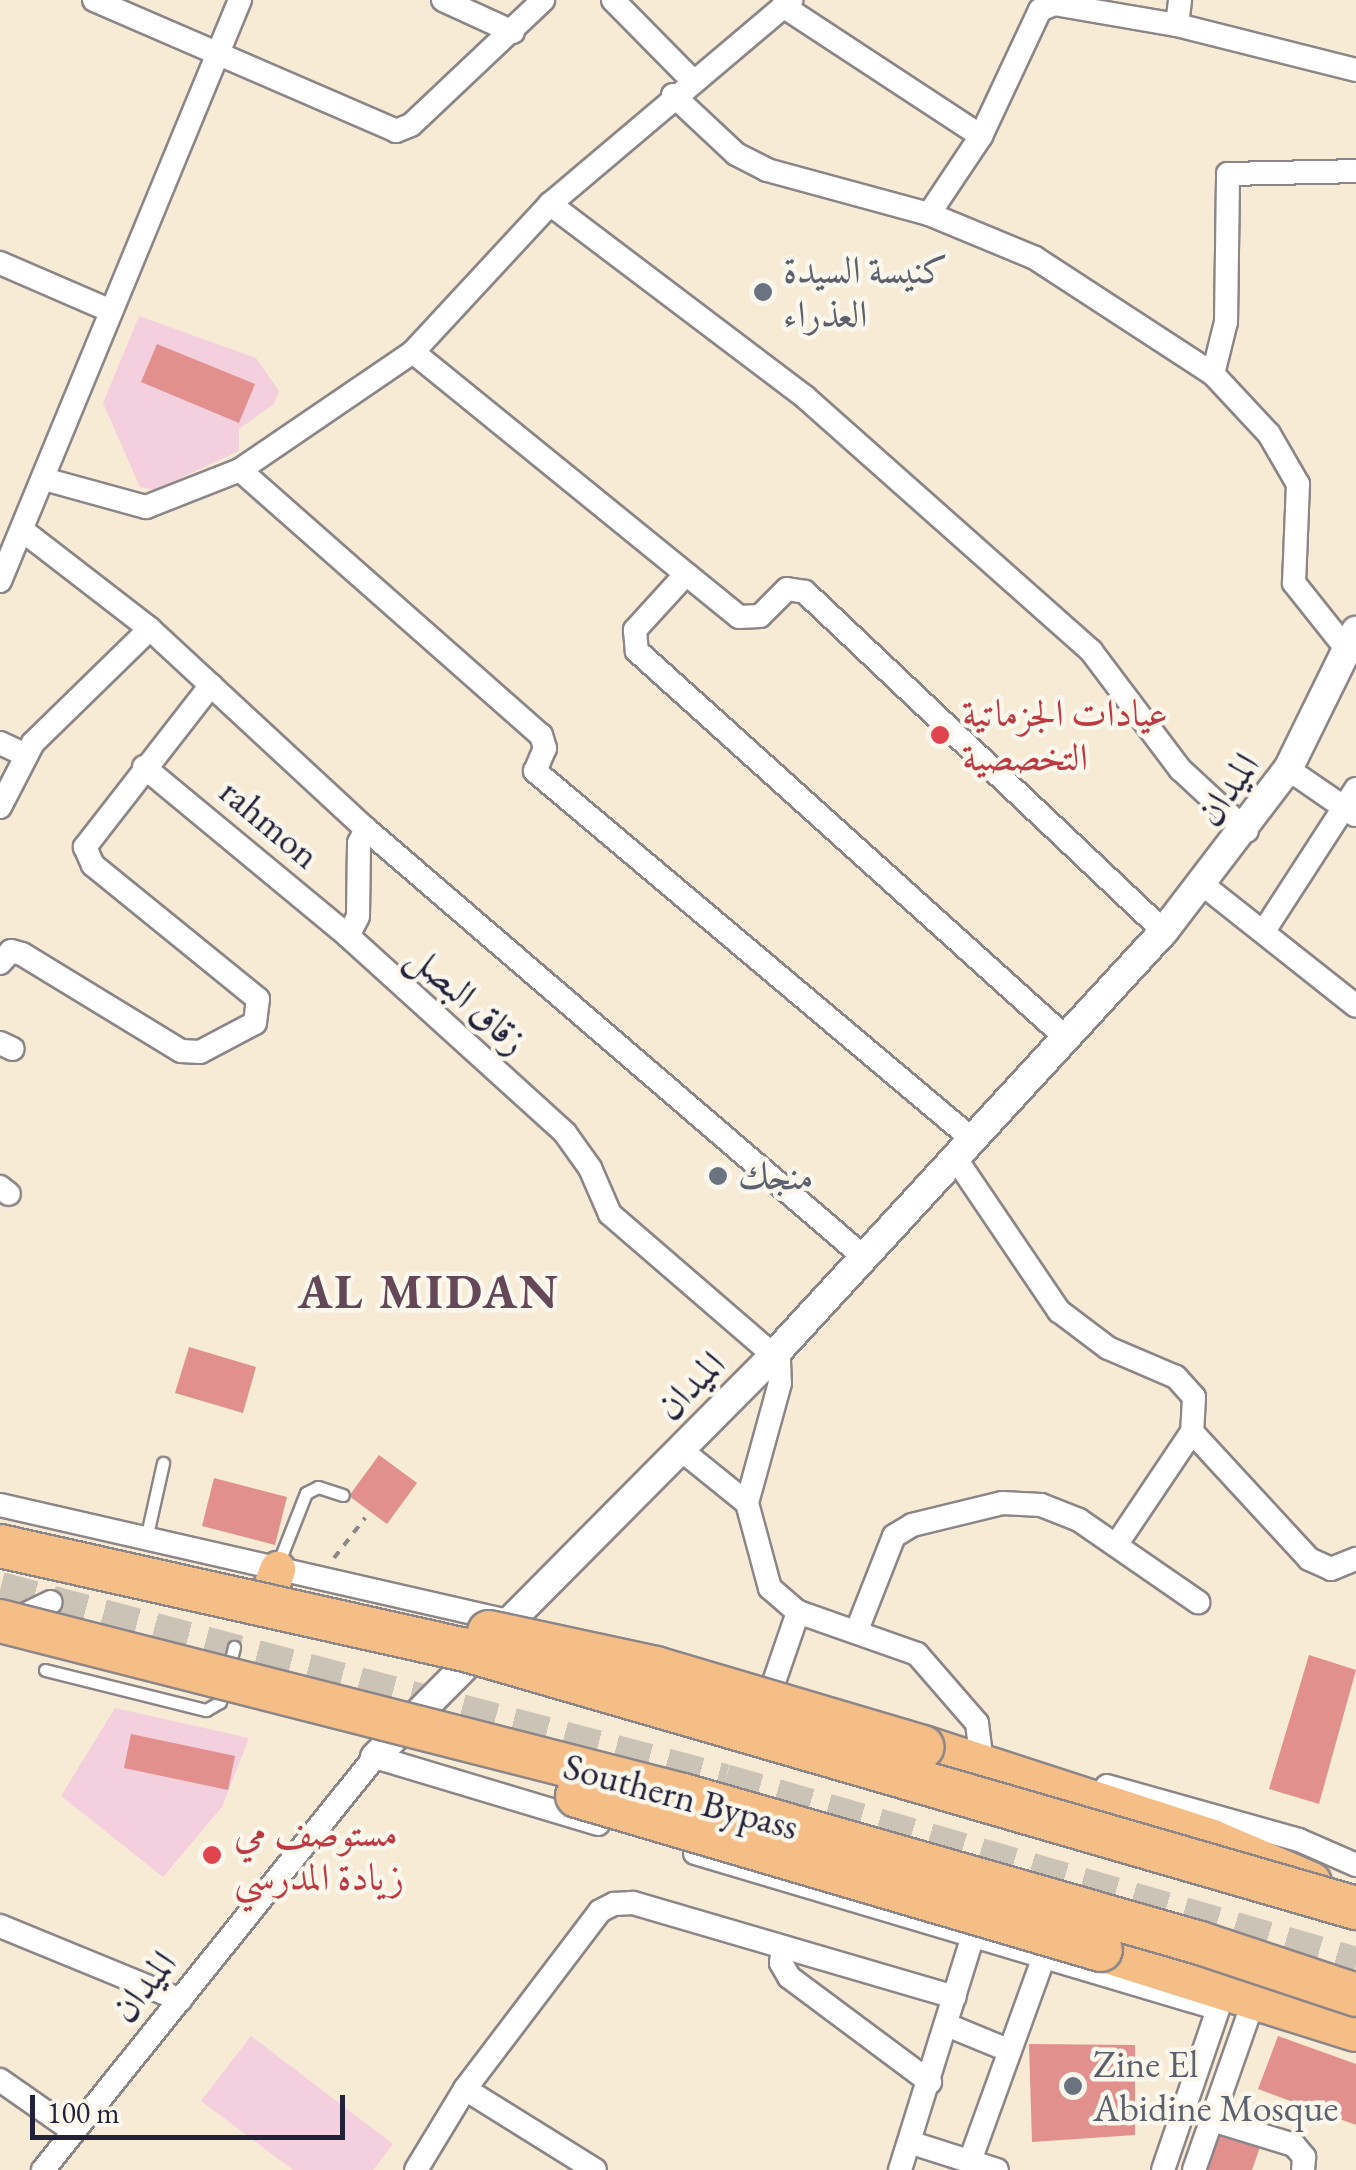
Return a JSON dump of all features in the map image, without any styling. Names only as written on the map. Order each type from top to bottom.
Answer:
[{"type":"highway","name":"Southern Bypass","points":[[0,1546],[269,1590],[462,1649],[1350,1888]]},
{"type":"highway","points":[[269,1590],[600,1654],[923,1747],[1350,1888]]},
{"type":"highway","name":"Southern Bypass","points":[[0,1624],[233,1662],[1200,1943],[1356,1995]]},
{"type":"highway","points":[[233,1662],[510,1776],[1101,1950],[1356,2030]]},
{"type":"street","points":[[94,0],[216,56],[396,130],[411,125],[514,32],[543,0]]},
{"type":"street","points":[[0,581],[240,0]]},
{"type":"street","points":[[443,0],[514,32]]},
{"type":"street","points":[[613,0],[691,78]]},
{"type":"street","points":[[1177,25],[1180,0]]},
{"type":"street","points":[[44,480],[146,507],[240,470],[413,352],[550,204],[691,78],[787,3],[981,136]]},
{"type":"street","points":[[929,214],[981,136],[1040,10],[1054,4],[1177,25],[1356,70]]},
{"type":"street","points":[[673,95],[736,154],[767,170],[929,214],[1035,258],[1214,374],[1269,434],[1298,484],[1294,583],[1352,641]]},
{"type":"street","points":[[1214,374],[1226,322],[1228,174],[1356,171]]},
{"type":"street","points":[[550,204],[805,397],[1091,651],[1180,769],[1247,831]]},
{"type":"street","points":[[0,263],[111,311]]},
{"type":"street","points":[[413,352],[747,620],[787,590],[805,592],[1164,931]]},
{"type":"street","points":[[240,470],[541,736],[545,748],[535,772],[964,1149],[1058,1311],[1108,1348],[1187,1385],[1196,1410],[1192,1432],[1116,1546]]},
{"type":"street","points":[[22,530],[150,629],[366,828],[865,1258]]},
{"type":"street","points":[[686,574],[635,630],[637,652],[1064,1036]]},
{"type":"street","points":[[0,807],[24,754],[150,629]]},
{"type":"street","name":"الميدان","points":[[43,2170],[376,1758],[774,1355],[1164,931],[1247,831],[1288,769],[1352,641]]},
{"type":"street","points":[[0,963],[11,952],[22,954],[181,1051],[200,1052],[260,1016],[252,993],[87,858],[88,837],[211,684]]},
{"type":"street","points":[[0,743],[24,754]]},
{"type":"street","name":"rahmon","points":[[144,766],[348,936]]},
{"type":"street","points":[[1264,931],[1353,804],[1288,769]]},
{"type":"street","points":[[348,936],[358,916],[360,844],[366,828]]},
{"type":"street","points":[[1202,884],[1356,1006]]},
{"type":"street","name":"زقاق البصل","points":[[348,936],[565,1133],[580,1149],[610,1214],[774,1355]]},
{"type":"street","points":[[774,1355],[782,1374],[748,1502],[770,1588],[798,1612],[917,1654],[977,1723],[980,1750]]},
{"type":"street","points":[[1192,1432],[1309,1559],[1331,1569],[1356,1559]]},
{"type":"street","points":[[680,1449],[748,1502]]},
{"type":"street","points":[[857,1630],[887,1546],[912,1525],[1022,1503],[1070,1516],[1198,1602]]},
{"type":"street","points":[[0,1505],[146,1539],[269,1590],[319,1578],[508,1621],[771,1690],[1299,1840],[1350,1888]]},
{"type":"street","points":[[0,1624],[52,1602]]},
{"type":"street","points":[[753,1740],[798,1612]]},
{"type":"street","points":[[376,1758],[1356,2050]]},
{"type":"street","points":[[416,2170],[465,2089],[600,1911],[614,1904],[633,1903],[955,1997]]},
{"type":"street","points":[[0,1926],[180,2000]]},
{"type":"street","points":[[900,2170],[912,2143],[973,1936]]},
{"type":"street","points":[[783,1947],[781,1963],[789,1977],[930,2082]]},
{"type":"street","points":[[970,2161],[1044,1957]]},
{"type":"street","points":[[1163,2170],[1218,2008]]},
{"type":"street","points":[[1194,2170],[1248,2018]]},
{"type":"street","points":[[947,2025],[1010,2050]]},
{"type":"street","points":[[0,2080],[73,2131]]},
{"type":"street","points":[[465,2089],[595,2170]]},
{"type":"street","points":[[1212,2120],[1298,2148],[1303,2170]]},
{"type":"street","points":[[912,2143],[997,2170]]},
{"type":"lane","points":[[146,1539],[163,1463]]},
{"type":"lane","points":[[269,1590],[306,1493],[318,1488],[343,1494]]},
{"type":"lane","points":[[45,1670],[206,1710],[220,1702],[233,1662]]},
{"type":"path","points":[[319,1578],[365,1518]]},
{"type":"shaded area","points":[[139,316],[256,358],[279,391],[274,404],[239,429],[239,451],[155,490],[140,487],[103,403]]},
{"type":"shaded area","points":[[115,1708],[249,1738],[222,1807],[163,1877],[61,1796]]},
{"type":"shaded area","points":[[251,2036],[393,2144],[373,2170],[293,2170],[201,2101]]},
{"type":"building","points":[[157,344],[255,384],[239,423],[141,382]]},
{"type":"building","points":[[189,1347],[256,1367],[243,1413],[175,1393]]},
{"type":"building","points":[[379,1455],[417,1483],[387,1524],[349,1496]]},
{"type":"building","points":[[214,1478],[287,1497],[275,1545],[202,1526]]},
{"type":"building","points":[[1309,1655],[1356,1670],[1319,1804],[1269,1789]]},
{"type":"building","points":[[131,1734],[235,1756],[228,1790],[124,1768]]},
{"type":"building","points":[[1278,2036],[1356,2064],[1356,2125],[1258,2089]]},
{"type":"building","points":[[1029,2044],[1135,2045],[1135,2135],[1032,2142]]},
{"type":"building","points":[[1216,2132],[1260,2147],[1252,2170],[1203,2170]]},
{"type":"tunnel","points":[[0,1589],[725,1781],[1356,1964]]},
{"type":"place","name":"كنيسة السيدة العذراء","points":[[763,292]]},
{"type":"place","name":"عيادات الجزماتية التخصصية","points":[[940,735]]},
{"type":"place","name":"منجك","points":[[718,1176]]},
{"type":"place","name":"مستوصف مي زيادة المدرسي","points":[[212,1855]]},
{"type":"place","name":"Zine El Abidine Mosque","points":[[1073,2086]]},
{"type":"district","name":"AL MIDAN","points":[[429,1292]]}]
